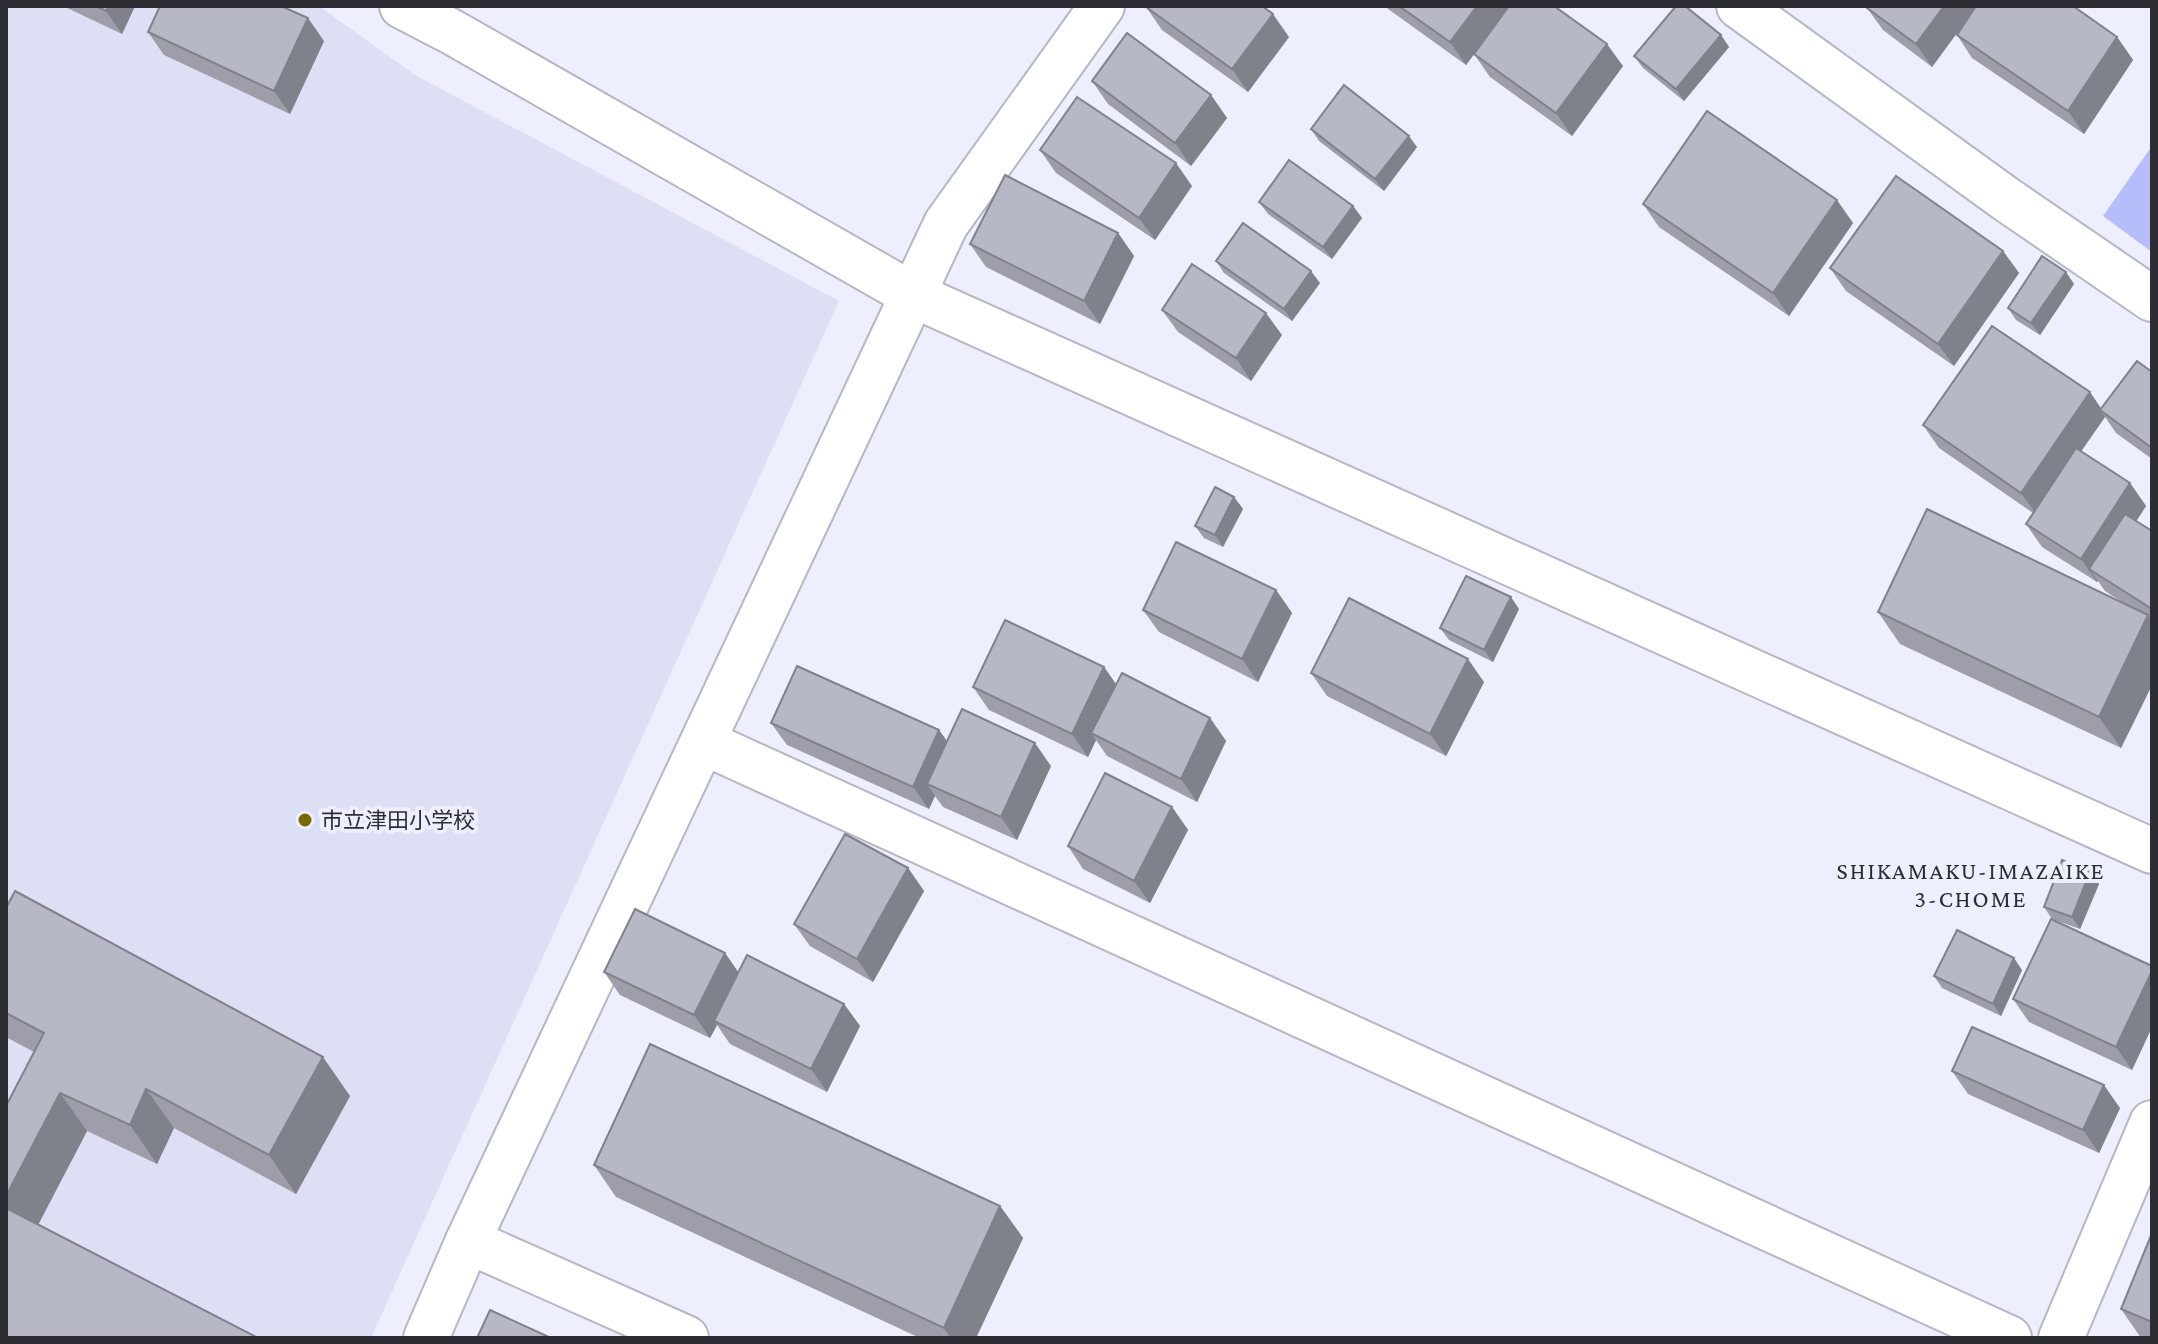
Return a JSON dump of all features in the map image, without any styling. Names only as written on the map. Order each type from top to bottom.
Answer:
[{"type":"street","points":[[402,6],[462,19],[911,294],[2152,851]]},
{"type":"street","points":[[426,1338],[468,1241],[946,224],[1102,6]]},
{"type":"street","points":[[1739,6],[2006,199],[2152,299]]},
{"type":"street","points":[[703,742],[2009,1338]]},
{"type":"street","points":[[2061,1338],[2152,1123]]},
{"type":"street","points":[[468,1241],[686,1338]]},
{"type":"shaded area","name":"市立津田小学校","points":[[6,6],[319,6],[415,75],[839,301],[371,1338],[6,1338]]},
{"type":"shaded area","points":[[2152,146],[2152,252],[2103,216]]},
{"type":"building","points":[[160,6],[281,6],[308,18],[274,91],[148,32]]},
{"type":"building","points":[[1147,6],[1262,6],[1273,14],[1232,69]]},
{"type":"building","points":[[1399,6],[1477,6],[1450,42]]},
{"type":"building","points":[[1509,6],[1554,6],[1607,44],[1556,113],[1474,54]]},
{"type":"building","points":[[1676,6],[1685,6],[1721,35],[1676,89],[1634,56]]},
{"type":"building","points":[[1868,6],[1944,6],[1916,44]]},
{"type":"building","points":[[1976,6],[2073,6],[2117,37],[2068,111],[1957,35]]},
{"type":"building","points":[[1127,33],[1211,95],[1175,143],[1092,81]]},
{"type":"building","points":[[1344,85],[1409,136],[1375,179],[1311,129]]},
{"type":"building","points":[[1077,97],[1176,163],[1139,218],[1040,150]]},
{"type":"building","points":[[1707,111],[1837,200],[1773,293],[1643,204]]},
{"type":"building","points":[[1289,160],[1353,206],[1323,247],[1259,202]]},
{"type":"building","points":[[1005,175],[1118,233],[1084,301],[970,244]]},
{"type":"building","points":[[1896,176],[2003,251],[1938,344],[1830,268]]},
{"type":"building","points":[[1243,223],[1311,271],[1284,309],[1216,261]]},
{"type":"building","points":[[2042,256],[2066,272],[2031,323],[2008,308]]},
{"type":"building","points":[[1192,264],[1266,313],[1236,358],[1162,310]]},
{"type":"building","points":[[1992,326],[2090,392],[2021,493],[1923,425]]},
{"type":"building","points":[[2137,361],[2152,372],[2152,448],[2100,410]]},
{"type":"building","points":[[2076,448],[2130,483],[2081,559],[2026,524]]},
{"type":"building","points":[[1215,487],[1234,497],[1215,535],[1195,526]]},
{"type":"building","points":[[1927,509],[2148,615],[2099,717],[1878,612]]},
{"type":"building","points":[[2125,514],[2152,531],[2152,609],[2089,569]]},
{"type":"building","points":[[1176,542],[1276,590],[1242,659],[1143,610]]},
{"type":"building","points":[[1466,576],[1511,597],[1484,650],[1440,628]]},
{"type":"building","points":[[1349,598],[1468,659],[1430,734],[1311,673]]},
{"type":"building","points":[[1005,620],[1104,667],[1072,734],[973,687]]},
{"type":"building","points":[[797,666],[939,730],[913,787],[771,723]]},
{"type":"building","points":[[1122,673],[1210,718],[1181,779],[1091,733]]},
{"type":"building","points":[[962,709],[1035,743],[1001,817],[927,784]]},
{"type":"building","points":[[1105,773],[1172,807],[1134,881],[1068,846]]},
{"type":"building","points":[[845,834],[908,868],[857,959],[794,924]]},
{"type":"building","points":[[2062,860],[2090,872],[2072,917],[2044,907]]},
{"type":"building","points":[[15,891],[323,1057],[269,1155],[146,1089],[130,1125],[60,1093],[6,1196],[6,1106],[44,1033],[6,1013],[6,908]]},
{"type":"building","points":[[635,909],[725,953],[694,1015],[604,972]]},
{"type":"building","points":[[2051,919],[2152,966],[2116,1047],[2013,999]]},
{"type":"building","points":[[1957,930],[2014,958],[1993,1004],[1934,976]]},
{"type":"building","points":[[747,955],[844,1004],[811,1069],[714,1021]]},
{"type":"building","points":[[1972,1027],[2104,1085],[2083,1130],[1952,1071]]},
{"type":"building","points":[[650,1044],[1000,1206],[944,1328],[594,1165]]},
{"type":"building","points":[[6,1208],[258,1338],[6,1338]]},
{"type":"building","points":[[2152,1233],[2152,1322],[2121,1309]]},
{"type":"building","points":[[490,1310],[551,1338],[477,1338]]},
{"type":"place","name":"市立津田小学校","points":[[305,820]]},
{"type":"district","name":"SHIKAMAKU-IMAZAIKE 3-CHOME","points":[[1971,885]]}]
